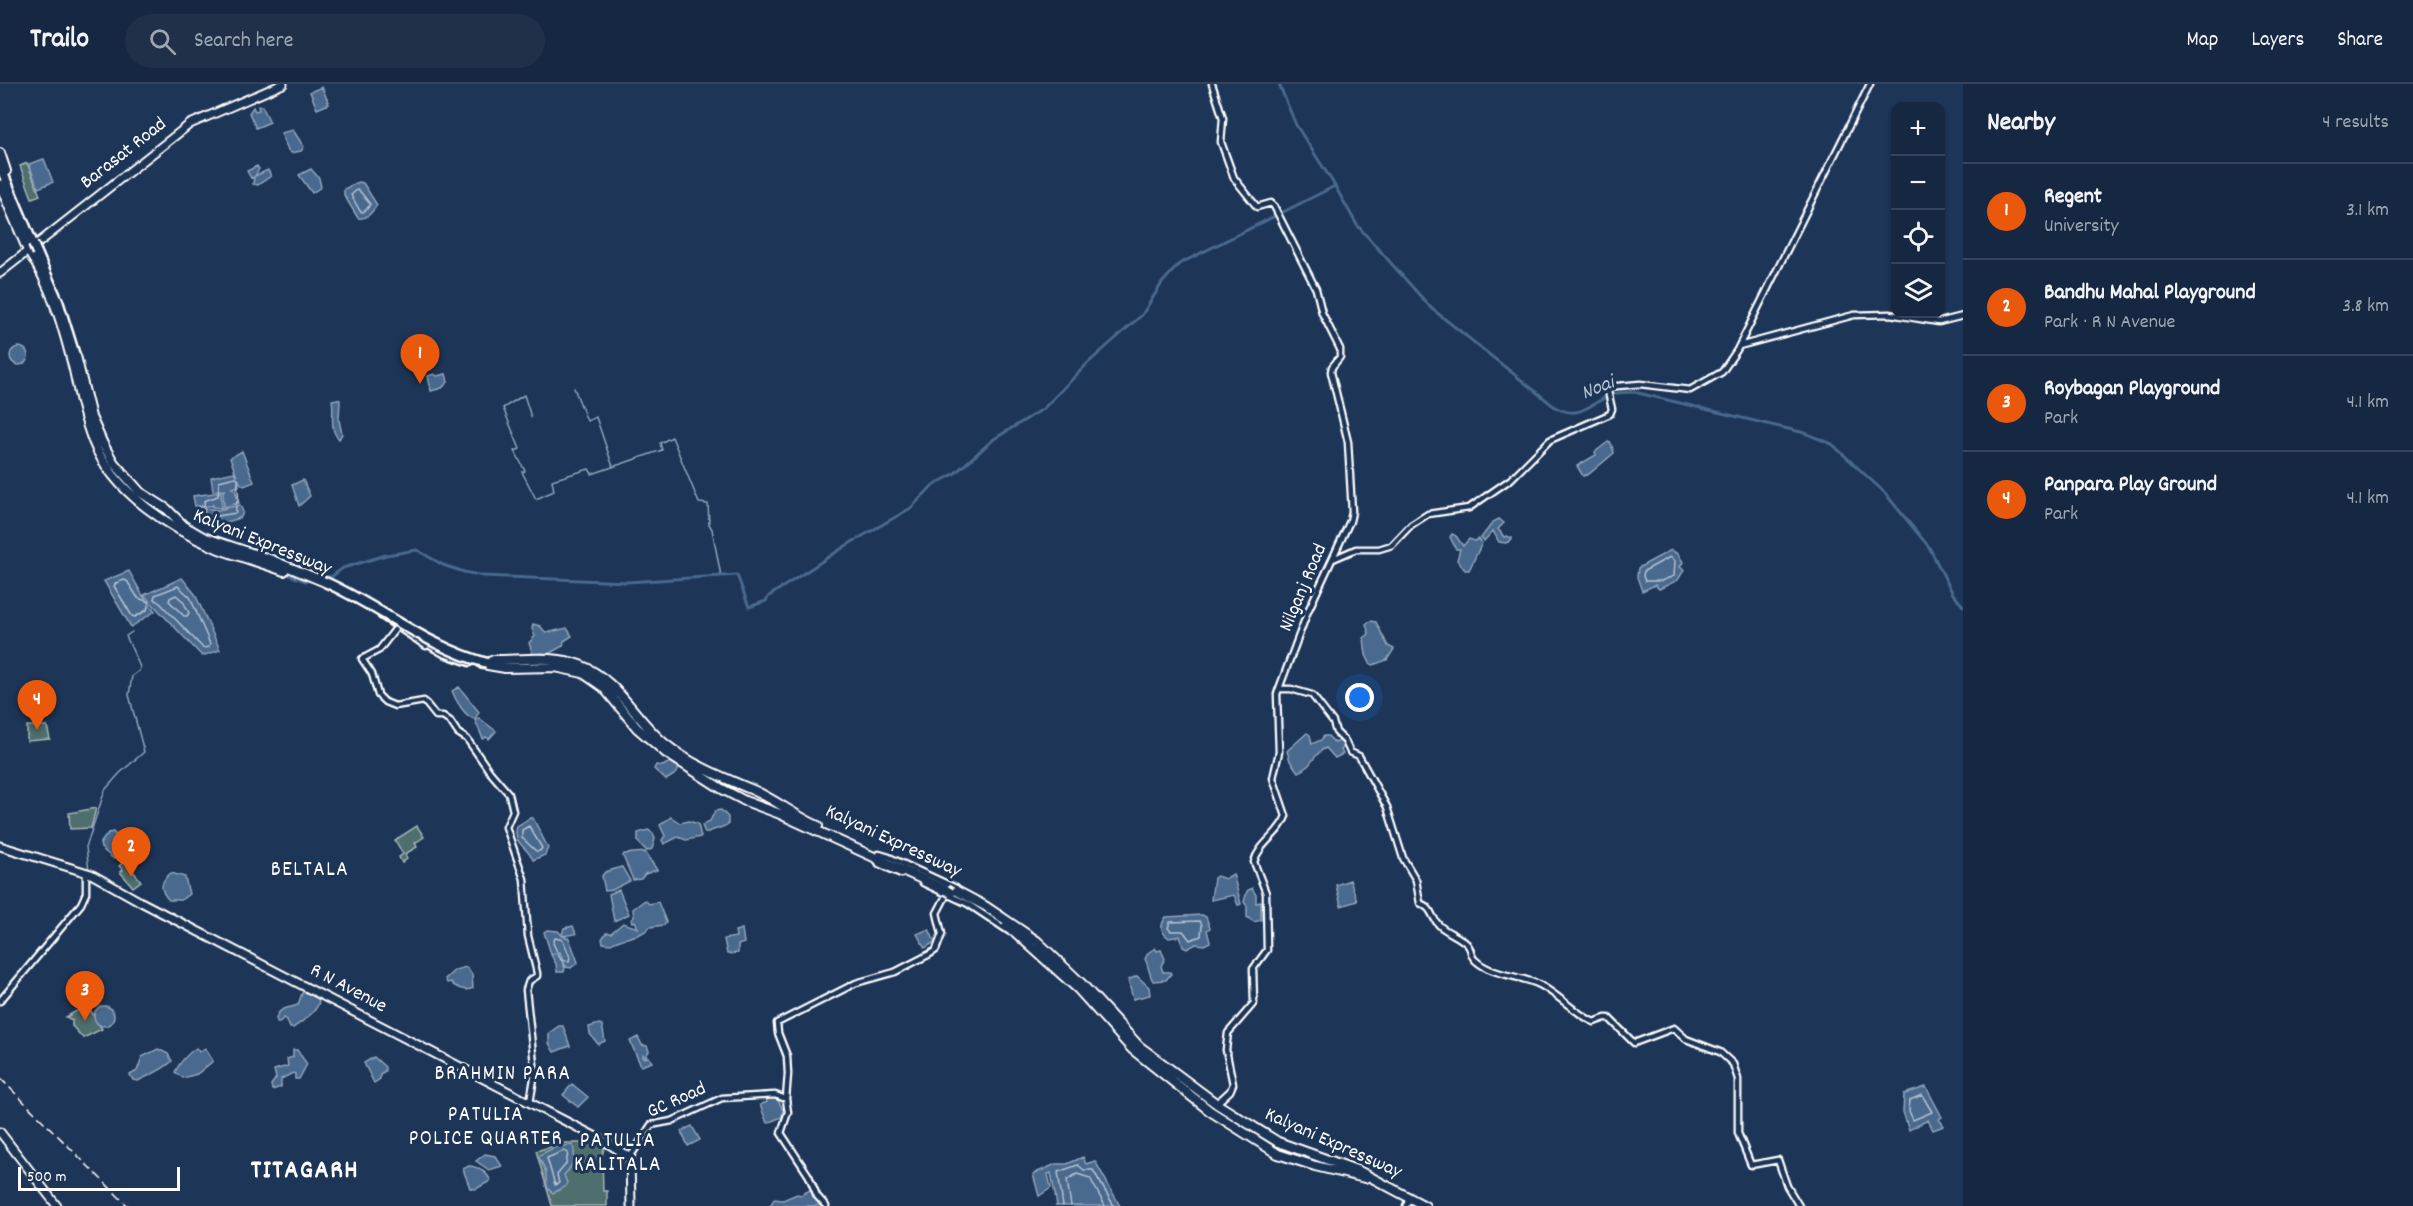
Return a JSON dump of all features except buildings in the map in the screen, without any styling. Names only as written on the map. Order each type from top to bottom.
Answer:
[{"type":"highway","points":[[0,153],[28,228],[33,249]]},
{"type":"highway","points":[[0,166],[33,249]]},
{"type":"highway","points":[[0,178],[62,307],[74,362],[91,417],[114,463],[140,492],[167,509],[184,525],[203,537],[317,580]]},
{"type":"highway","points":[[0,185],[42,267],[59,308],[74,362]]},
{"type":"highway","name":"Kalyani Expressway","points":[[317,580],[369,606],[444,652],[489,663],[572,669],[582,673],[603,687],[637,728],[659,747],[700,775],[746,801],[878,856]]},
{"type":"highway","name":"Kalyani Expressway","points":[[489,663],[563,660],[596,673],[650,729],[680,754],[722,778],[753,790],[814,824],[949,890],[1015,932],[1078,989],[1132,1049],[1210,1110],[1278,1154],[1365,1178],[1410,1204]]},
{"type":"highway","name":"Kalyani Expressway","points":[[949,890],[978,901],[1037,941],[1082,984],[1136,1042],[1217,1104],[1278,1142],[1359,1171],[1425,1206]]},
{"type":"main road","name":"Barasat Road","points":[[0,273],[190,124],[283,84]]},
{"type":"main road","name":"R N Avenue","points":[[0,846],[88,874],[530,1102],[630,1157]]},
{"type":"main road","points":[[0,1134],[56,1206]]},
{"type":"main road","points":[[630,1157],[631,1206]]},
{"type":"street","name":"Nilganj Road","points":[[1210,1110],[1230,1091],[1233,1085],[1226,1050],[1228,1033],[1254,1003],[1253,969],[1267,951],[1266,893],[1254,862],[1258,853],[1281,826],[1286,816],[1273,778],[1280,752],[1277,701],[1279,689],[1308,611],[1352,514],[1348,442],[1331,372],[1341,353],[1325,320],[1316,289],[1276,210],[1271,203],[1257,207],[1232,175],[1221,142],[1223,121],[1212,84]]},
{"type":"street","points":[[1333,559],[1356,549],[1370,550],[1392,545],[1411,525],[1428,514],[1468,508],[1511,479],[1550,441],[1610,414],[1612,411],[1607,387],[1631,384],[1690,390],[1722,372],[1739,346],[1870,84]]},
{"type":"street","points":[[1739,346],[1854,315],[1890,314],[1939,322],[1963,316]]},
{"type":"street","name":"Kalyani Expressway","points":[[317,580],[402,620],[446,647],[489,663]]},
{"type":"street","name":"Kalyani Expressway","points":[[317,580],[379,615],[435,651],[456,660],[489,663]]},
{"type":"street","points":[[402,620],[379,650],[362,659],[372,674],[377,693],[382,700],[395,706],[424,701],[436,716],[448,719],[458,733],[467,739],[509,794],[513,811],[506,827],[524,879],[528,936],[537,973],[537,976],[526,984],[535,1073],[530,1102]]},
{"type":"street","points":[[1279,689],[1291,689],[1312,695],[1333,722],[1336,731],[1345,741],[1350,752],[1359,756],[1387,807],[1403,858],[1416,880],[1420,903],[1430,908],[1440,926],[1467,944],[1473,958],[1478,963],[1539,985],[1590,1021],[1596,1023],[1609,1018],[1634,1043],[1674,1028],[1686,1039],[1720,1052],[1733,1064],[1737,1073],[1737,1129],[1751,1165],[1778,1160],[1787,1186],[1799,1206]]},
{"type":"street","points":[[1,999],[81,904],[86,893],[88,874]]},
{"type":"street","points":[[826,1206],[817,1196],[808,1176],[781,1133],[788,1112],[786,1099],[788,1074],[787,1056],[778,1033],[777,1023],[856,983],[895,972],[933,952],[942,934],[936,914],[949,890]]},
{"type":"street","name":"GC Road","points":[[630,1157],[651,1125],[672,1121],[722,1098],[775,1095],[786,1099]]},
{"type":"green space","points":[[27,163],[40,195],[32,198],[20,166]]},
{"type":"green space","points":[[27,726],[47,726],[50,739],[27,741]]},
{"type":"green space","points":[[96,808],[91,828],[70,829],[69,813]]},
{"type":"green space","points":[[417,826],[424,837],[415,843],[417,847],[405,854],[407,859],[402,863],[399,857],[403,854],[395,840]]},
{"type":"green space","points":[[125,861],[141,881],[133,887],[120,872],[123,870],[119,866]]},
{"type":"green space","points":[[87,1005],[102,1029],[83,1038],[72,1026],[72,1020],[66,1017]]},
{"type":"green space","points":[[599,1140],[606,1143],[602,1155],[603,1191],[607,1191],[607,1206],[552,1206],[536,1151],[563,1143]]},
{"type":"water","points":[[322,87],[329,104],[317,109],[310,92]]},
{"type":"water","points":[[258,106],[262,106],[270,122],[256,128],[249,113],[253,107],[255,111],[259,110]]},
{"type":"water","points":[[293,130],[304,147],[301,151],[291,153],[281,133]]},
{"type":"water","points":[[44,159],[53,182],[38,188],[29,164]]},
{"type":"water","points":[[257,166],[259,169],[255,176],[268,170],[271,176],[258,185],[253,184],[254,177],[251,178],[247,171]]},
{"type":"water","points":[[311,169],[319,178],[321,187],[312,193],[299,175]]},
{"type":"water","points":[[359,182],[363,183],[377,205],[364,218],[358,218],[344,195],[344,189]]},
{"type":"water","points":[[19,347],[25,350],[28,356],[25,362],[19,365],[13,362],[10,356],[13,350]]},
{"type":"water","points":[[434,374],[437,376],[446,374],[448,382],[442,388],[431,391],[428,376]]},
{"type":"water","points":[[332,400],[340,400],[339,420],[342,434],[339,439],[333,425]]},
{"type":"water","points":[[1608,442],[1611,443],[1614,453],[1589,474],[1583,476],[1577,466],[1596,455],[1595,452]]},
{"type":"water","points":[[242,451],[254,482],[244,486],[238,481],[239,486],[232,488],[235,489],[239,503],[224,507],[223,491],[226,490],[213,491],[211,477],[234,472],[237,477],[230,458]]},
{"type":"water","points":[[303,480],[310,496],[299,506],[292,485]]},
{"type":"water","points":[[221,492],[222,508],[213,507],[213,504],[212,506],[195,506],[193,496]]},
{"type":"water","points":[[240,505],[243,512],[237,519],[215,523],[200,522],[198,507],[218,510]]},
{"type":"water","points":[[1499,519],[1504,523],[1498,529],[1504,537],[1507,536],[1512,540],[1506,543],[1499,542],[1493,531],[1484,541],[1481,538],[1493,522]]},
{"type":"water","points":[[1452,534],[1463,546],[1469,539],[1475,541],[1479,539],[1482,543],[1469,570],[1465,570],[1457,560],[1460,549],[1456,549],[1450,537]]},
{"type":"water","points":[[1671,550],[1678,554],[1683,562],[1680,567],[1684,570],[1678,580],[1659,589],[1655,585],[1642,591],[1637,577],[1638,568]]},
{"type":"water","points":[[129,571],[143,596],[155,611],[131,627],[104,581]]},
{"type":"water","points":[[182,578],[195,594],[220,650],[202,656],[144,595]]},
{"type":"water","points":[[1370,621],[1376,622],[1388,646],[1394,649],[1387,660],[1373,665],[1366,655],[1364,638],[1369,634],[1366,624]]},
{"type":"water","points":[[533,624],[540,626],[546,633],[567,628],[572,636],[564,641],[563,646],[548,654],[541,653],[534,658],[529,643],[535,636],[532,629]]},
{"type":"water","points":[[459,687],[479,712],[475,719],[464,712],[452,691]]},
{"type":"water","points":[[479,718],[496,731],[489,739],[486,737],[483,739],[475,720]]},
{"type":"water","points":[[1307,733],[1310,735],[1312,744],[1324,736],[1328,736],[1335,743],[1341,740],[1345,746],[1341,750],[1343,754],[1335,758],[1326,748],[1298,772],[1290,761],[1287,751]]},
{"type":"water","points":[[670,762],[679,766],[677,773],[666,780],[654,769],[656,765],[663,766]]},
{"type":"water","points":[[721,810],[728,817],[728,825],[705,833],[702,825],[710,821],[715,811]]},
{"type":"water","points":[[671,817],[680,823],[689,821],[698,824],[701,837],[686,840],[678,837],[664,844],[662,840],[665,836],[660,825]]},
{"type":"water","points":[[533,818],[548,848],[545,855],[533,860],[518,841],[516,832],[517,826]]},
{"type":"water","points":[[648,830],[653,833],[655,839],[652,849],[647,851],[638,842],[638,833]]},
{"type":"water","points":[[113,832],[123,842],[114,859],[101,848],[100,844],[108,833]]},
{"type":"water","points":[[645,852],[657,870],[645,874],[641,879],[633,880],[623,856]]},
{"type":"water","points":[[622,867],[630,881],[605,891],[602,876],[605,872]]},
{"type":"water","points":[[171,873],[185,877],[189,894],[181,900],[169,900],[162,889],[163,882]]},
{"type":"water","points":[[1233,874],[1241,904],[1238,905],[1234,895],[1211,900],[1214,878],[1217,876],[1225,879]]},
{"type":"water","points":[[1350,880],[1357,901],[1341,906],[1336,885]]},
{"type":"water","points":[[1252,888],[1256,895],[1256,903],[1261,902],[1261,920],[1254,922],[1247,917],[1247,906],[1244,902],[1247,891]]},
{"type":"water","points":[[619,890],[629,914],[614,921],[609,894]]},
{"type":"water","points":[[645,900],[649,904],[658,902],[666,922],[664,925],[650,927],[642,933],[611,944],[603,943],[602,939],[606,933],[611,933],[623,923],[638,928],[635,921],[631,920],[634,917],[633,909]]},
{"type":"water","points":[[1202,915],[1206,917],[1210,928],[1207,930],[1210,942],[1204,945],[1196,944],[1187,949],[1183,947],[1180,936],[1169,938],[1163,931],[1162,926],[1166,917]]},
{"type":"water","points":[[573,926],[576,934],[562,936],[569,938],[578,962],[571,968],[566,967],[558,952],[565,968],[564,972],[557,972],[551,955],[556,953],[551,954],[544,932],[558,931],[562,935],[564,928]]},
{"type":"water","points":[[742,929],[744,943],[738,945],[738,953],[727,954],[724,939],[736,937],[735,931]]},
{"type":"water","points":[[929,929],[935,942],[925,948],[917,934]]},
{"type":"water","points":[[1155,948],[1157,951],[1161,950],[1165,959],[1161,966],[1163,972],[1171,974],[1166,980],[1153,981],[1145,959],[1148,953]]},
{"type":"water","points":[[466,967],[472,974],[473,988],[461,989],[451,982],[447,983],[445,979],[455,970]]},
{"type":"water","points":[[1137,976],[1149,987],[1150,995],[1133,999],[1128,980]]},
{"type":"water","points":[[306,991],[318,999],[315,1010],[293,1028],[290,1028],[284,1018],[278,1023],[276,1019],[279,1012],[298,1005],[302,993]]},
{"type":"water","points":[[104,1006],[111,1009],[114,1016],[111,1023],[104,1026],[97,1023],[94,1016],[97,1009]]},
{"type":"water","points":[[602,1025],[605,1041],[598,1044],[590,1034],[589,1027]]},
{"type":"water","points":[[563,1026],[570,1046],[554,1052],[549,1043],[549,1033]]},
{"type":"water","points":[[638,1037],[649,1051],[646,1056],[643,1055],[643,1058],[649,1057],[652,1062],[641,1066],[630,1041]]},
{"type":"water","points":[[196,1048],[199,1052],[205,1048],[213,1061],[197,1074],[183,1078],[175,1072],[184,1058]]},
{"type":"water","points":[[158,1049],[168,1054],[172,1061],[161,1070],[138,1081],[133,1080],[130,1075],[137,1071],[142,1057]]},
{"type":"water","points":[[293,1050],[297,1050],[307,1064],[299,1079],[295,1079],[293,1073],[281,1079],[281,1087],[272,1090],[271,1085],[276,1078],[274,1070],[288,1066],[287,1059],[293,1057]]},
{"type":"water","points":[[374,1057],[385,1067],[385,1071],[374,1083],[364,1063]]},
{"type":"water","points":[[572,1084],[588,1097],[578,1107],[563,1095]]},
{"type":"water","points":[[1926,1087],[1942,1117],[1939,1119],[1944,1126],[1933,1130],[1928,1120],[1909,1130],[1903,1112],[1904,1094]]},
{"type":"water","points":[[776,1096],[783,1110],[782,1117],[767,1123],[760,1105],[767,1102],[766,1098]]},
{"type":"water","points":[[692,1126],[700,1140],[688,1146],[681,1131]]},
{"type":"water","points":[[573,1145],[573,1162],[564,1175],[567,1183],[565,1187],[553,1193],[548,1187],[545,1170],[538,1156],[555,1147]]},
{"type":"water","points":[[485,1154],[495,1156],[502,1166],[489,1170],[476,1161]]},
{"type":"water","points":[[1083,1157],[1086,1164],[1095,1161],[1120,1206],[1055,1206],[1057,1205],[1051,1173],[1048,1174],[1051,1188],[1039,1196],[1033,1174],[1056,1164],[1067,1164]]},
{"type":"water","points":[[469,1166],[482,1170],[490,1181],[476,1189],[470,1188],[463,1169]]},
{"type":"water","points":[[813,1190],[824,1206],[770,1206],[774,1199],[783,1200]]},
{"type":"waterway","name":"Noai","points":[[1279,84],[1296,125],[1357,225],[1431,308],[1555,407],[1564,411],[1579,411],[1614,394],[1634,392],[1805,433],[1832,444],[1884,492],[1929,547],[1953,594],[1963,606]]},
{"type":"waterway","points":[[319,576],[331,577],[343,568],[386,555],[417,550],[443,565],[483,576],[627,582],[737,575],[749,607],[766,601],[769,596],[847,545],[911,508],[933,485],[954,474],[994,439],[1043,409],[1088,363],[1142,315],[1162,283],[1179,264],[1335,186]]},
{"type":"waterway","points":[[49,299],[51,313],[55,317],[69,365]]},
{"type":"waterway","points":[[574,388],[587,421],[596,417],[613,467]]},
{"type":"waterway","points":[[531,417],[524,395],[503,408],[520,449],[515,451],[525,471],[522,472],[536,499],[554,491],[552,480],[589,469],[592,474],[662,450],[660,443],[672,437],[699,503],[708,504],[709,524],[721,576]]},
{"type":"waterway","points":[[81,417],[105,474]]},
{"type":"waterway","points":[[283,573],[306,581],[313,578]]},
{"type":"waterway","points":[[89,871],[86,847],[105,790],[144,752],[129,695],[132,676],[139,671],[140,667],[126,636],[132,632]]},
{"type":"waterway","points":[[70,921],[88,899],[89,876]]},
{"type":"waterway","points":[[6,997],[36,962]]},
{"type":"railway","points":[[0,1078],[128,1206]]},
{"type":"place","name":"Regent","points":[[420,384]]},
{"type":"place","name":"Panpara Play Ground","points":[[37,730]]},
{"type":"place","name":"Bandhu Mahal Playground","points":[[131,877]]},
{"type":"place","name":"Roybagan Playground","points":[[85,1021]]},
{"type":"district","name":"BELTALA","points":[[310,871]]},
{"type":"district","name":"BRAHMIN PARA","points":[[503,1075]]},
{"type":"district","name":"PATULIA POLICE QUARTER","points":[[486,1128]]},
{"type":"district","name":"PATULIA KALITALA","points":[[618,1154]]},
{"type":"district","name":"TITAGARH","points":[[305,1171]]}]
